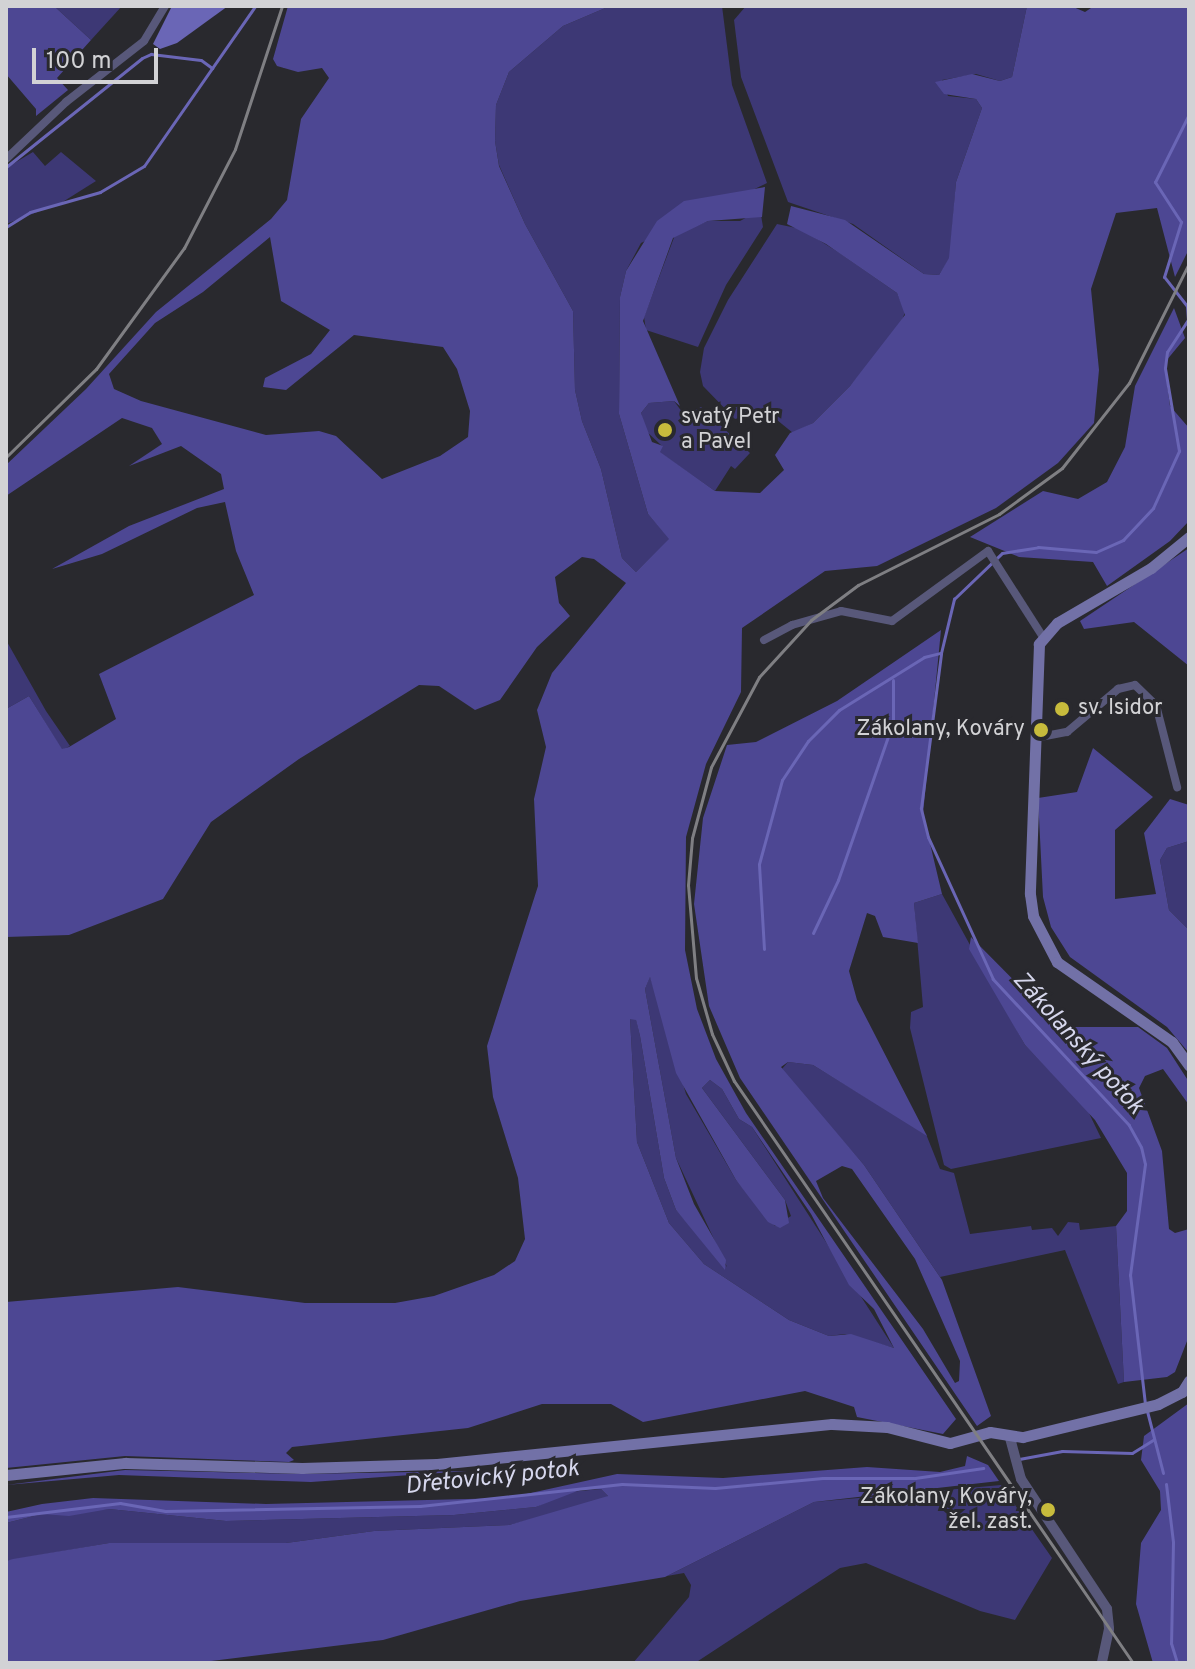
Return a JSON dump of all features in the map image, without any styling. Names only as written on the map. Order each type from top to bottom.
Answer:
[{"type":"main road","points":[[1189,537],[1151,568],[1043,637],[1036,663],[1030,894],[1045,944],[1064,969],[1172,1042],[1189,1065]]},
{"type":"main road","points":[[6,1475],[125,1463],[287,1468],[437,1464],[832,1424],[887,1427],[950,1443],[990,1432],[1010,1438],[1155,1404],[1182,1392],[1189,1381]]},
{"type":"street","points":[[6,159],[66,102],[144,41],[165,6]]},
{"type":"street","points":[[764,640],[792,625],[841,611],[892,621],[988,551],[1001,564],[1043,637]]},
{"type":"street","points":[[1035,738],[1067,732],[1118,689],[1135,685],[1156,705],[1177,787]]},
{"type":"street","points":[[1010,1438],[1021,1479],[1107,1609],[1109,1629],[1102,1663]]},
{"type":"shaded area","points":[[6,6],[54,6],[91,40],[57,78],[68,90],[36,116],[36,109],[6,74]]},
{"type":"shaded area","points":[[54,6],[122,6],[91,40]]},
{"type":"shaded area","points":[[172,6],[228,6],[177,43],[160,49],[153,44]]},
{"type":"shaded area","points":[[288,6],[610,6],[563,26],[509,72],[496,105],[495,141],[499,166],[525,224],[573,311],[575,390],[582,421],[601,469],[622,558],[636,572],[669,539],[648,514],[619,414],[620,297],[626,271],[657,221],[684,201],[765,187],[762,217],[708,221],[673,238],[643,321],[680,406],[674,401],[649,403],[641,413],[652,442],[663,446],[660,452],[715,491],[760,493],[784,470],[775,455],[790,433],[813,423],[850,386],[905,315],[897,293],[826,244],[787,224],[791,206],[845,220],[924,274],[939,275],[949,258],[956,182],[982,108],[976,99],[944,94],[935,82],[972,74],[1000,81],[1012,77],[1027,6],[1071,6],[1085,12],[1094,6],[1189,6],[1189,249],[1175,277],[1157,208],[1116,213],[1091,289],[1099,370],[1094,423],[1058,463],[996,508],[877,566],[825,571],[742,628],[741,692],[706,764],[686,837],[685,950],[697,1009],[716,1059],[746,1113],[956,1419],[943,1434],[857,1417],[854,1407],[805,1391],[643,1422],[611,1404],[542,1404],[468,1428],[292,1447],[286,1453],[294,1460],[289,1462],[125,1456],[6,1468],[6,1302],[178,1287],[305,1303],[395,1303],[434,1296],[494,1275],[515,1261],[525,1239],[518,1178],[493,1097],[487,1046],[538,886],[534,799],[546,747],[537,710],[552,673],[626,583],[594,559],[582,557],[555,577],[559,603],[570,616],[537,647],[500,700],[475,710],[439,686],[419,685],[299,759],[211,822],[163,899],[69,935],[6,937],[6,709],[29,696],[62,749],[69,747],[116,719],[99,674],[254,595],[236,551],[225,502],[197,508],[102,554],[52,569],[129,526],[224,489],[221,474],[181,446],[129,466],[162,444],[152,428],[122,418],[6,496],[6,465],[86,389],[156,312],[271,219],[287,200],[301,119],[329,78],[322,68],[298,72],[277,66],[273,59]],"holes":[[[270,237],[281,301],[330,330],[311,354],[265,378],[263,387],[286,390],[354,335],[443,347],[457,369],[470,411],[468,437],[440,456],[382,479],[336,436],[319,431],[266,435],[141,401],[114,389],[109,374],[155,323],[203,292]],[[650,977],[676,1073],[736,1180],[768,1222],[780,1228],[789,1223],[785,1200],[702,1088],[710,1080],[722,1089],[739,1119],[752,1127],[811,1214],[849,1285],[874,1309],[894,1348],[851,1334],[829,1336],[789,1320],[704,1264],[669,1223],[637,1142],[630,1019],[636,1020],[640,1036],[664,1178],[676,1210],[725,1270],[726,1260],[694,1204],[676,1158],[645,989]]]},
{"type":"shaded area","points":[[610,6],[722,6],[732,85],[767,183],[641,243],[626,271],[620,297],[619,414],[648,514],[670,539],[636,572],[622,558],[601,469],[582,421],[575,390],[573,311],[525,224],[499,165],[495,141],[496,105],[509,72],[563,26]]},
{"type":"shaded area","points":[[746,6],[1027,6],[1012,77],[1000,81],[976,74],[942,80],[948,96],[976,99],[982,108],[956,182],[950,258],[939,275],[924,274],[853,224],[788,202],[741,77],[734,20]]},
{"type":"shaded area","points":[[33,152],[45,166],[61,152],[96,181],[61,203],[6,224],[6,168]]},
{"type":"shaded area","points":[[753,214],[761,215],[763,227],[726,285],[698,347],[646,330],[644,317],[675,235],[708,221],[740,221]]},
{"type":"shaded area","points":[[777,224],[801,229],[838,252],[897,293],[905,312],[899,329],[850,386],[813,423],[793,433],[766,411],[735,419],[703,386],[700,372],[704,348],[728,300]]},
{"type":"shaded area","points":[[1174,308],[1185,338],[1166,361],[1167,384],[1170,406],[1189,428],[1188,522],[1170,541],[1107,586],[1093,562],[1019,557],[970,537],[1043,491],[1078,499],[1107,482],[1125,447],[1135,386]]},
{"type":"shaded area","points":[[674,401],[685,416],[701,407],[750,453],[735,469],[731,466],[715,491],[659,452],[662,446],[645,430],[641,413],[649,403]]},
{"type":"shaded area","points":[[1189,548],[1189,666],[1134,622],[1084,629],[1080,621]]},
{"type":"shaded area","points":[[941,630],[923,814],[942,894],[914,903],[918,943],[883,937],[875,916],[867,913],[849,971],[857,1000],[927,1136],[813,1065],[788,1062],[781,1067],[864,1165],[942,1280],[991,1416],[977,1426],[740,1078],[709,1006],[694,904],[703,818],[727,745],[756,742],[837,701]],"holes":[[[842,1166],[852,1169],[915,1259],[960,1361],[959,1381],[955,1383],[923,1329],[823,1198],[816,1181]]]},
{"type":"shaded area","points":[[6,640],[46,711],[70,746],[62,750],[29,696],[6,709]]},
{"type":"shaded area","points":[[1093,748],[1153,797],[1115,830],[1115,899],[1156,894],[1144,833],[1170,799],[1189,805],[1189,841],[1167,848],[1160,860],[1169,910],[1189,930],[1189,1053],[1167,1027],[1070,957],[1051,927],[1043,897],[1038,798],[1077,792]]},
{"type":"shaded area","points":[[1189,841],[1189,930],[1169,910],[1160,860],[1167,848]]},
{"type":"shaded area","points":[[942,894],[1025,1045],[1088,1111],[1101,1138],[951,1169],[944,1165],[910,1028],[911,1012],[923,1007],[914,903]]},
{"type":"shaded area","points":[[971,937],[1048,1015],[1071,1027],[1138,1027],[1167,1048],[1189,1082],[1189,1105],[1163,1069],[1145,1076],[1139,1088],[1162,1151],[1169,1229],[1175,1233],[1189,1229],[1189,1336],[1175,1372],[1167,1377],[1124,1382],[1116,1226],[1127,1211],[1127,1173],[1095,1120],[1025,1045],[969,949]]},
{"type":"shaded area","points":[[650,976],[686,1094],[736,1180],[775,1226],[791,1216],[785,1200],[702,1088],[710,1080],[722,1089],[739,1119],[752,1127],[894,1348],[845,1334],[829,1336],[789,1320],[704,1264],[669,1223],[637,1142],[630,1019],[636,1019],[664,1178],[676,1210],[727,1267],[676,1158],[645,989]]},
{"type":"shaded area","points":[[788,1062],[813,1065],[926,1134],[940,1169],[954,1173],[970,1234],[1031,1226],[1032,1230],[1052,1228],[1058,1236],[1068,1222],[1079,1223],[1080,1230],[1116,1226],[1124,1382],[1118,1384],[1065,1250],[940,1277],[864,1165],[781,1070]]},
{"type":"shaded area","points":[[1189,1403],[1189,1663],[1153,1663],[1136,1604],[1141,1543],[1161,1510],[1160,1491],[1141,1460],[1144,1436]]},
{"type":"shaded area","points":[[967,1456],[988,1465],[999,1481],[814,1502],[665,1577],[520,1601],[383,1640],[195,1663],[6,1663],[6,1561],[13,1559],[109,1543],[286,1543],[374,1531],[509,1525],[608,1496],[601,1489],[580,1490],[536,1507],[454,1515],[226,1521],[109,1509],[69,1516],[42,1514],[6,1523],[6,1512],[42,1504],[93,1498],[266,1504],[508,1498],[617,1474],[723,1478],[867,1467],[940,1472],[965,1466]]},
{"type":"shaded area","points":[[125,1470],[302,1474],[468,1471],[311,1482],[119,1475],[6,1485]]},
{"type":"shaded area","points":[[1001,1485],[1052,1558],[1015,1620],[980,1611],[866,1563],[840,1568],[695,1663],[633,1663],[689,1597],[691,1585],[684,1573],[667,1576],[814,1502]]},
{"type":"shaded area","points":[[601,1489],[608,1496],[604,1501],[509,1525],[374,1531],[286,1543],[109,1543],[6,1561],[6,1523],[42,1514],[109,1509],[226,1521],[454,1515],[536,1507],[568,1492]]},
{"type":"waterway","points":[[6,227],[30,212],[100,192],[144,166],[255,6]]},
{"type":"waterway","points":[[6,167],[142,58],[151,54],[201,60],[212,68]]},
{"type":"waterway","name":"Zákolanský potok","points":[[1145,1404],[1130,1275],[1145,1164],[1141,1147],[1129,1125],[993,979],[928,837],[921,808],[941,653],[954,599],[1002,553],[1038,547],[1096,552],[1123,540],[1153,508],[1179,451],[1165,368],[1167,352],[1188,320],[1187,306],[1164,277],[1181,222],[1155,182],[1189,114]]},
{"type":"waterway","points":[[764,949],[759,864],[782,780],[808,741],[839,710],[924,657],[940,653]]},
{"type":"waterway","points":[[813,933],[838,880],[893,722],[893,680]]},
{"type":"waterway","name":"Zákolanský potok","points":[[1147,1411],[1163,1473]]},
{"type":"waterway","name":"Dřetovický potok","points":[[1019,1459],[1062,1451],[1132,1453],[1154,1439]]},
{"type":"waterway","name":"Dřetovický potok","points":[[6,1517],[120,1503],[165,1511],[420,1506],[622,1484],[715,1488],[823,1478],[915,1478],[983,1468]]},
{"type":"waterway","name":"Zákolanský potok","points":[[1166,1484],[1173,1542],[1171,1643],[1177,1663]]},
{"type":"railway","points":[[6,457],[96,369],[184,248],[235,149],[282,6]]},
{"type":"railway","points":[[1133,1663],[734,1081],[712,1034],[696,978],[688,885],[692,838],[711,767],[759,677],[811,620],[858,585],[999,514],[1062,468],[1129,383],[1189,263]]},
{"type":"place","name":"svatý Petr a Pavel","points":[[665,430]]},
{"type":"place","name":"sv. Isidor","points":[[1062,709]]},
{"type":"place","name":"Zákolany, Kováry","points":[[1041,730]]},
{"type":"place","name":"Zákolany, Kováry, žel. zast.","points":[[1048,1510]]}]
